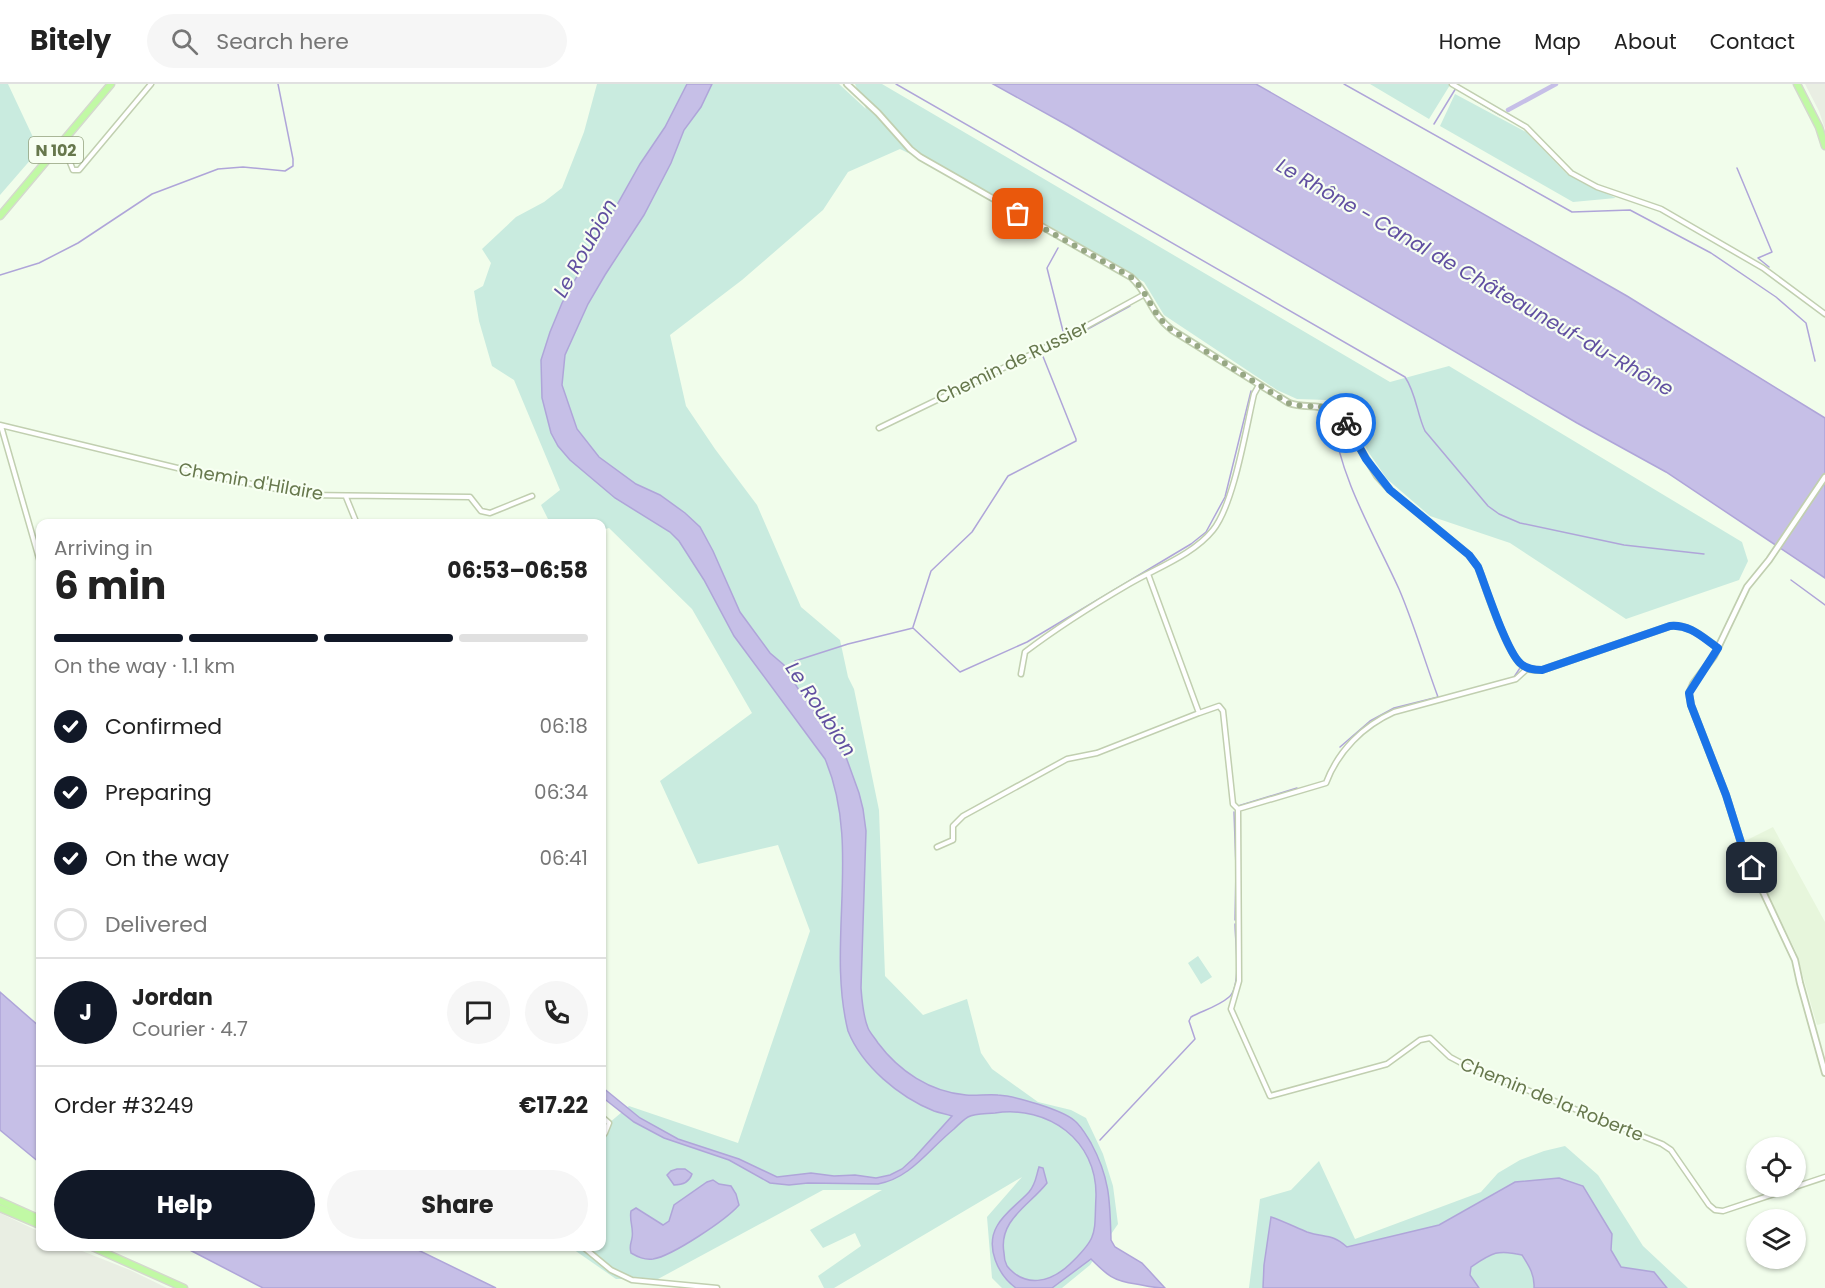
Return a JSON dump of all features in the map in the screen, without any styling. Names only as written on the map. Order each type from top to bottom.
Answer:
[{"type":"main road","name":"N 102","points":[[0,216],[104,88],[111,84]]},
{"type":"main road","points":[[1797,84],[1819,127],[1825,146]]},
{"type":"main road","points":[[0,1201],[36,1217]]},
{"type":"main road","points":[[0,1208],[36,1223]]},
{"type":"main road","points":[[101,1251],[184,1288]]},
{"type":"main road","points":[[105,1251],[128,1263]]},
{"type":"street","points":[[58,147],[67,155],[73,170],[79,170],[151,84]]},
{"type":"street","points":[[847,84],[920,157],[1131,277],[1140,285],[1156,316],[1164,324],[1288,403],[1325,407],[1339,414],[1377,476],[1390,490],[1469,555],[1478,567],[1511,651],[1517,660],[1528,668],[1542,670],[1670,626],[1681,625],[1690,629],[1718,648]]},
{"type":"street","points":[[1452,84],[1526,127],[1571,173],[1597,187],[1661,209],[1763,268],[1825,314]]},
{"type":"street","name":"Chemin de Russier","points":[[879,428],[1061,340],[1145,294]]},
{"type":"street","points":[[1021,675],[1025,652],[1048,634],[1189,550],[1213,529],[1224,509],[1235,475],[1254,394],[1259,385]]},
{"type":"street","points":[[0,425],[36,548]]},
{"type":"street","name":"Chemin d'Hilaire","points":[[0,425],[306,495],[470,497],[481,511],[490,513],[532,496]]},
{"type":"street","points":[[1825,477],[1747,587],[1718,648],[1689,693],[1691,705],[1726,795],[1743,849],[1795,960],[1825,1073]]},
{"type":"street","points":[[346,496],[355,519]]},
{"type":"street","points":[[1148,574],[1200,713]]},
{"type":"street","points":[[937,847],[953,840],[952,826],[963,816],[1067,759],[1097,753],[1215,706],[1219,706],[1223,711],[1236,808],[1326,783],[1336,760],[1348,745],[1380,719],[1394,712],[1516,679],[1528,668]]},
{"type":"street","name":"Chemin de la Roberte","points":[[1236,808],[1239,981],[1231,1009],[1270,1096],[1387,1064],[1420,1040],[1430,1038],[1450,1058],[1662,1144],[1671,1150],[1709,1205],[1715,1210],[1723,1211],[1825,1177]]},
{"type":"street","points":[[588,1251],[611,1270],[632,1280],[717,1288]]},
{"type":"shaded area","points":[[0,84],[8,84],[39,150],[0,195]]},
{"type":"shaded area","points":[[597,84],[839,84],[866,109],[855,84],[882,84],[1390,382],[1449,366],[1742,542],[1748,561],[1739,580],[1626,619],[1510,543],[1430,516],[1387,479],[1344,410],[1327,400],[1297,399],[1277,390],[1164,315],[1144,282],[1005,200],[900,149],[848,172],[823,210],[742,280],[670,335],[686,406],[757,505],[801,607],[840,640],[848,677],[854,689],[879,810],[885,976],[923,1015],[967,999],[981,1053],[992,1069],[1038,1102],[1071,1110],[1086,1118],[1103,1154],[1113,1186],[1118,1224],[1090,1265],[1062,1288],[1002,1288],[992,1278],[987,1217],[1022,1177],[834,1288],[824,1288],[818,1276],[861,1246],[855,1233],[823,1248],[810,1230],[882,1190],[823,1190],[658,1279],[616,1279],[576,1251],[606,1251],[606,1126],[629,1106],[738,1143],[810,931],[778,845],[698,864],[660,781],[752,713],[692,609],[609,528],[606,529],[606,519],[548,519],[541,505],[560,490],[514,380],[492,366],[479,321],[474,291],[483,286],[491,263],[482,249],[516,217],[544,202],[562,188],[584,132]]},
{"type":"shaded area","points":[[1370,84],[1448,84],[1450,85],[1429,119]]},
{"type":"shaded area","points":[[1805,84],[1825,84],[1825,129],[1819,111]]},
{"type":"shaded area","points":[[1455,94],[1526,132],[1567,174],[1616,198],[1573,202],[1440,126]]},
{"type":"shaded area","points":[[1773,827],[1825,922],[1825,1023],[1817,1025],[1796,952],[1743,842]]},
{"type":"shaded area","points":[[1198,956],[1212,977],[1201,984],[1188,963]]},
{"type":"shaded area","points":[[1565,1146],[1598,1175],[1643,1246],[1688,1288],[1667,1288],[1654,1272],[1621,1267],[1611,1250],[1612,1234],[1515,1182],[1439,1225],[1347,1247],[1334,1239],[1304,1231],[1283,1221],[1263,1273],[1263,1288],[1249,1288],[1260,1199],[1291,1190],[1319,1161],[1355,1239],[1481,1192],[1498,1173],[1520,1160]]},
{"type":"shaded area","points":[[0,1213],[36,1230],[36,1251],[82,1251],[167,1288],[0,1288]]},
{"type":"shaded area","points":[[1504,1251],[1522,1255],[1532,1275],[1534,1288],[1479,1288],[1470,1275],[1471,1267],[1490,1254]]},
{"type":"water","points":[[687,84],[712,84],[701,107],[684,130],[671,163],[644,215],[588,304],[565,355],[562,385],[577,429],[599,457],[636,484],[660,495],[700,527],[740,612],[770,653],[784,665],[846,757],[859,793],[866,831],[861,988],[865,1019],[871,1034],[896,1063],[928,1085],[953,1093],[1016,1098],[1050,1108],[1075,1121],[1091,1143],[1102,1167],[1109,1201],[1111,1240],[1115,1247],[1142,1263],[1165,1288],[1116,1279],[1091,1259],[1052,1288],[1016,1288],[1004,1276],[995,1260],[992,1243],[994,1234],[1004,1217],[1031,1189],[1039,1167],[1043,1168],[1047,1183],[1010,1222],[1003,1241],[1007,1266],[1022,1278],[1046,1279],[1070,1264],[1086,1247],[1093,1234],[1096,1196],[1094,1176],[1088,1158],[1066,1130],[1051,1121],[1015,1112],[978,1114],[968,1117],[919,1162],[890,1181],[878,1184],[789,1185],[770,1183],[729,1160],[664,1138],[634,1122],[606,1100],[606,1090],[640,1118],[678,1139],[739,1159],[777,1177],[811,1173],[876,1178],[890,1175],[902,1169],[914,1158],[952,1116],[921,1105],[895,1089],[862,1056],[848,1031],[842,998],[840,963],[843,860],[841,825],[836,792],[825,759],[734,636],[704,580],[679,541],[670,532],[615,498],[570,460],[551,433],[542,398],[541,360],[550,332],[562,303],[640,164],[665,127]]},
{"type":"water","name":"Le Rhône - Canal de Châteauneuf-du-Rhône","points":[[993,84],[1256,84],[1627,296],[1825,418],[1825,578],[1666,472],[1577,423]]},
{"type":"water","points":[[0,992],[36,1024],[36,1160],[0,1130]]},
{"type":"water","points":[[677,1169],[685,1169],[692,1174],[685,1183],[674,1185],[667,1175]]},
{"type":"water","points":[[1559,1178],[1583,1186],[1612,1234],[1611,1250],[1621,1267],[1654,1272],[1667,1288],[1534,1288],[1532,1275],[1522,1255],[1500,1252],[1490,1255],[1471,1267],[1470,1275],[1479,1288],[1263,1288],[1271,1217],[1307,1232],[1332,1238],[1347,1247],[1439,1225],[1515,1182]]},
{"type":"water","points":[[713,1180],[719,1184],[731,1186],[736,1194],[739,1205],[732,1212],[698,1236],[662,1256],[647,1259],[631,1253],[631,1211],[636,1208],[663,1225],[669,1221],[674,1205]]},
{"type":"water","points":[[192,1251],[420,1251],[496,1288],[263,1288]]},
{"type":"waterway","points":[[0,275],[39,263],[78,243],[152,194],[218,169],[243,167],[285,171],[293,166],[278,84]]},
{"type":"waterway","points":[[896,84],[1405,377],[1412,390],[1425,431],[1488,506],[1499,514],[1520,523],[1624,545],[1704,554]]},
{"type":"waterway","points":[[1344,84],[1572,212],[1630,210],[1711,253],[1776,297],[1806,323],[1815,361]]},
{"type":"waterway","points":[[1508,110],[1556,84]]},
{"type":"waterway","points":[[1434,124],[1456,88]]},
{"type":"waterway","points":[[1475,100],[1500,115]]},
{"type":"waterway","points":[[1737,168],[1772,252],[1758,258],[1769,267]]},
{"type":"waterway","points":[[1058,248],[1047,268],[1064,335]]},
{"type":"waterway","points":[[913,627],[931,571],[972,532],[1008,476],[1076,441],[1042,354],[1130,306]]},
{"type":"waterway","name":"Le Roubion","points":[[795,661],[848,644],[913,628],[960,672],[1027,642],[1191,544],[1206,532],[1225,497],[1251,391]]},
{"type":"waterway","points":[[1333,419],[1350,485],[1399,589],[1438,697],[1394,708],[1370,721],[1340,747]]},
{"type":"waterway","points":[[1791,580],[1825,605]]},
{"type":"waterway","points":[[1514,677],[1520,668]]},
{"type":"waterway","points":[[1238,806],[1297,788]]},
{"type":"waterway","points":[[1234,812],[1235,920]]},
{"type":"waterway","points":[[1100,1140],[1195,1039],[1189,1021],[1191,1017],[1220,1003],[1233,991],[1237,974],[1235,924]]},
{"type":"way so far","points":[[1018,214],[1131,277],[1140,285],[1156,316],[1172,330],[1288,403],[1333,409],[1346,423]]},
{"type":"route","points":[[1346,423],[1377,476],[1390,490],[1469,555],[1478,567],[1511,651],[1522,665],[1534,670],[1542,670],[1670,626],[1681,625],[1718,648],[1689,693],[1691,705],[1752,868]]}]
